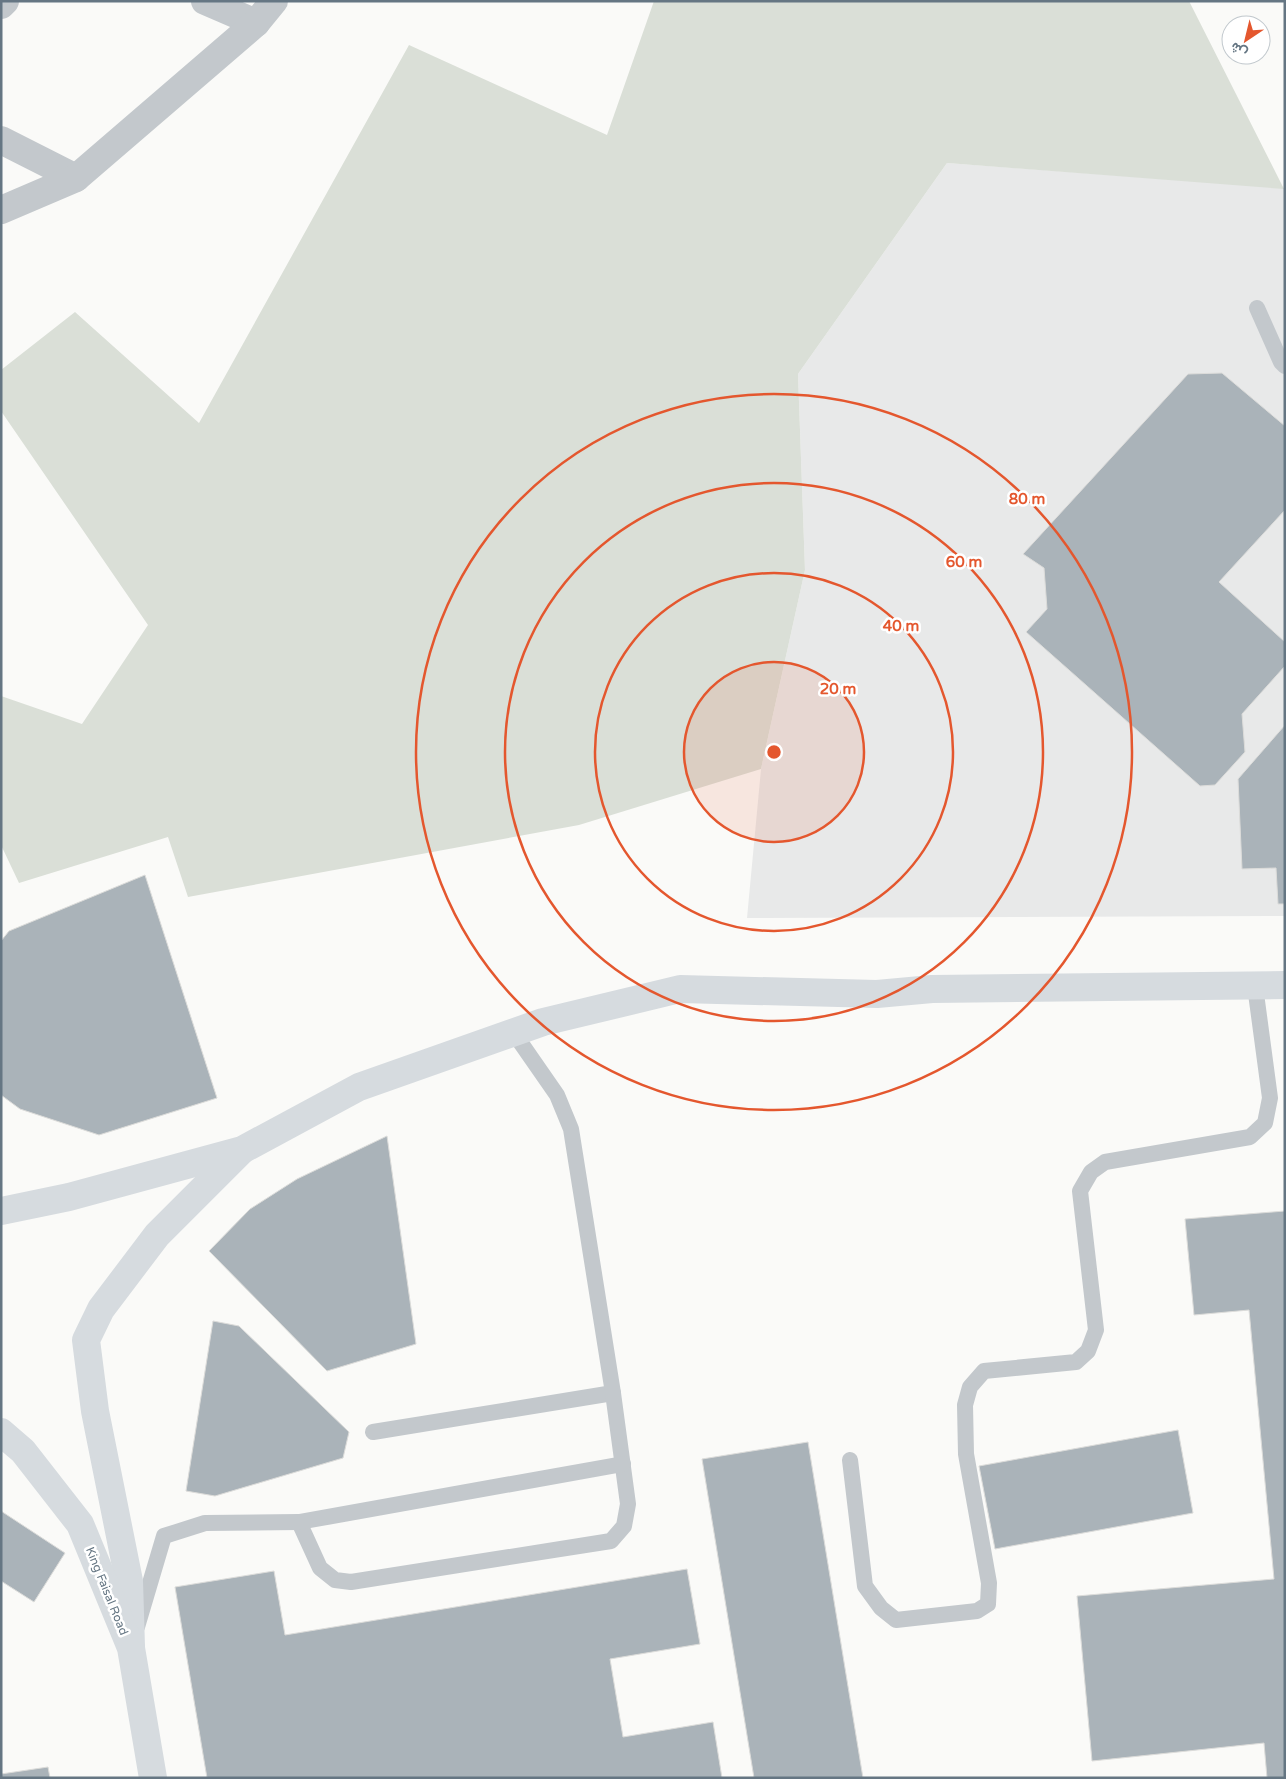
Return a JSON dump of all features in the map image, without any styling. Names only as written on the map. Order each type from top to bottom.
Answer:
[{"type":"street","points":[[1,5],[5,1]]},
{"type":"street","points":[[205,1],[256,23]]},
{"type":"street","points":[[1,210],[76,178],[256,23],[274,1]]},
{"type":"street","points":[[1,140],[76,178]]},
{"type":"street","points":[[1,1211],[69,1197],[242,1150],[359,1087],[543,1022],[680,989],[877,994],[932,989],[1285,985]]},
{"type":"street","points":[[131,1648],[129,1581],[95,1411],[86,1340],[101,1309],[157,1235],[242,1150]]},
{"type":"street","name":"King Faisal Road","points":[[1,1432],[23,1452],[80,1524],[131,1648],[153,1778]]},
{"type":"lane","points":[[1256,308],[1281,362],[1285,366]]},
{"type":"lane","points":[[850,1460],[865,1586],[881,1608],[896,1620],[977,1611],[988,1604],[989,1583],[966,1454],[964,1405],[970,1387],[984,1371],[1076,1362],[1088,1351],[1096,1330],[1080,1191],[1091,1172],[1105,1162],[1250,1137],[1265,1124],[1270,1098],[1255,986]]},
{"type":"lane","points":[[299,1522],[320,1568],[335,1580],[351,1582],[611,1541],[624,1526],[628,1504],[623,1464],[571,1129],[557,1095],[514,1033]]},
{"type":"lane","points":[[373,1432],[613,1393]]},
{"type":"lane","points":[[131,1648],[164,1536],[205,1523],[299,1522],[623,1464]]},
{"type":"shaded area","points":[[654,1],[1189,1],[1284,189],[947,163],[798,374],[805,570],[761,769],[579,825],[188,897],[168,837],[19,883],[1,845],[1,696],[82,724],[148,625],[1,411],[1,370],[75,312],[199,423],[409,45],[607,135]]},
{"type":"shaded area","points":[[947,163],[1285,188],[1285,916],[747,918],[761,769],[805,570],[798,374]]},
{"type":"building","points":[[1222,373],[1285,426],[1285,510],[1219,582],[1285,642],[1285,666],[1242,714],[1245,752],[1215,785],[1200,786],[1026,632],[1047,609],[1044,568],[1023,554],[1188,374]]},
{"type":"building","points":[[1285,725],[1285,904],[1278,904],[1276,868],[1242,869],[1238,779]]},
{"type":"building","points":[[145,875],[217,1098],[99,1135],[20,1109],[1,1095],[1,941],[9,931]]},
{"type":"building","points":[[387,1136],[416,1344],[327,1371],[209,1251],[250,1209],[297,1179]]},
{"type":"building","points":[[1285,1211],[1285,1778],[1267,1778],[1264,1743],[1092,1761],[1077,1596],[1274,1579],[1249,1310],[1194,1315],[1185,1219]]},
{"type":"building","points":[[213,1321],[239,1326],[349,1432],[343,1458],[215,1496],[186,1491]]},
{"type":"building","points":[[1178,1430],[1193,1513],[995,1549],[979,1466]]},
{"type":"building","points":[[808,1442],[863,1778],[754,1778],[702,1459]]},
{"type":"building","points":[[1,1511],[65,1553],[34,1602],[1,1581]]},
{"type":"building","points":[[687,1569],[700,1644],[610,1659],[623,1737],[713,1722],[722,1778],[207,1778],[175,1587],[274,1571],[285,1635]]},
{"type":"building","points":[[48,1767],[50,1778],[1,1778],[1,1774]]}]
